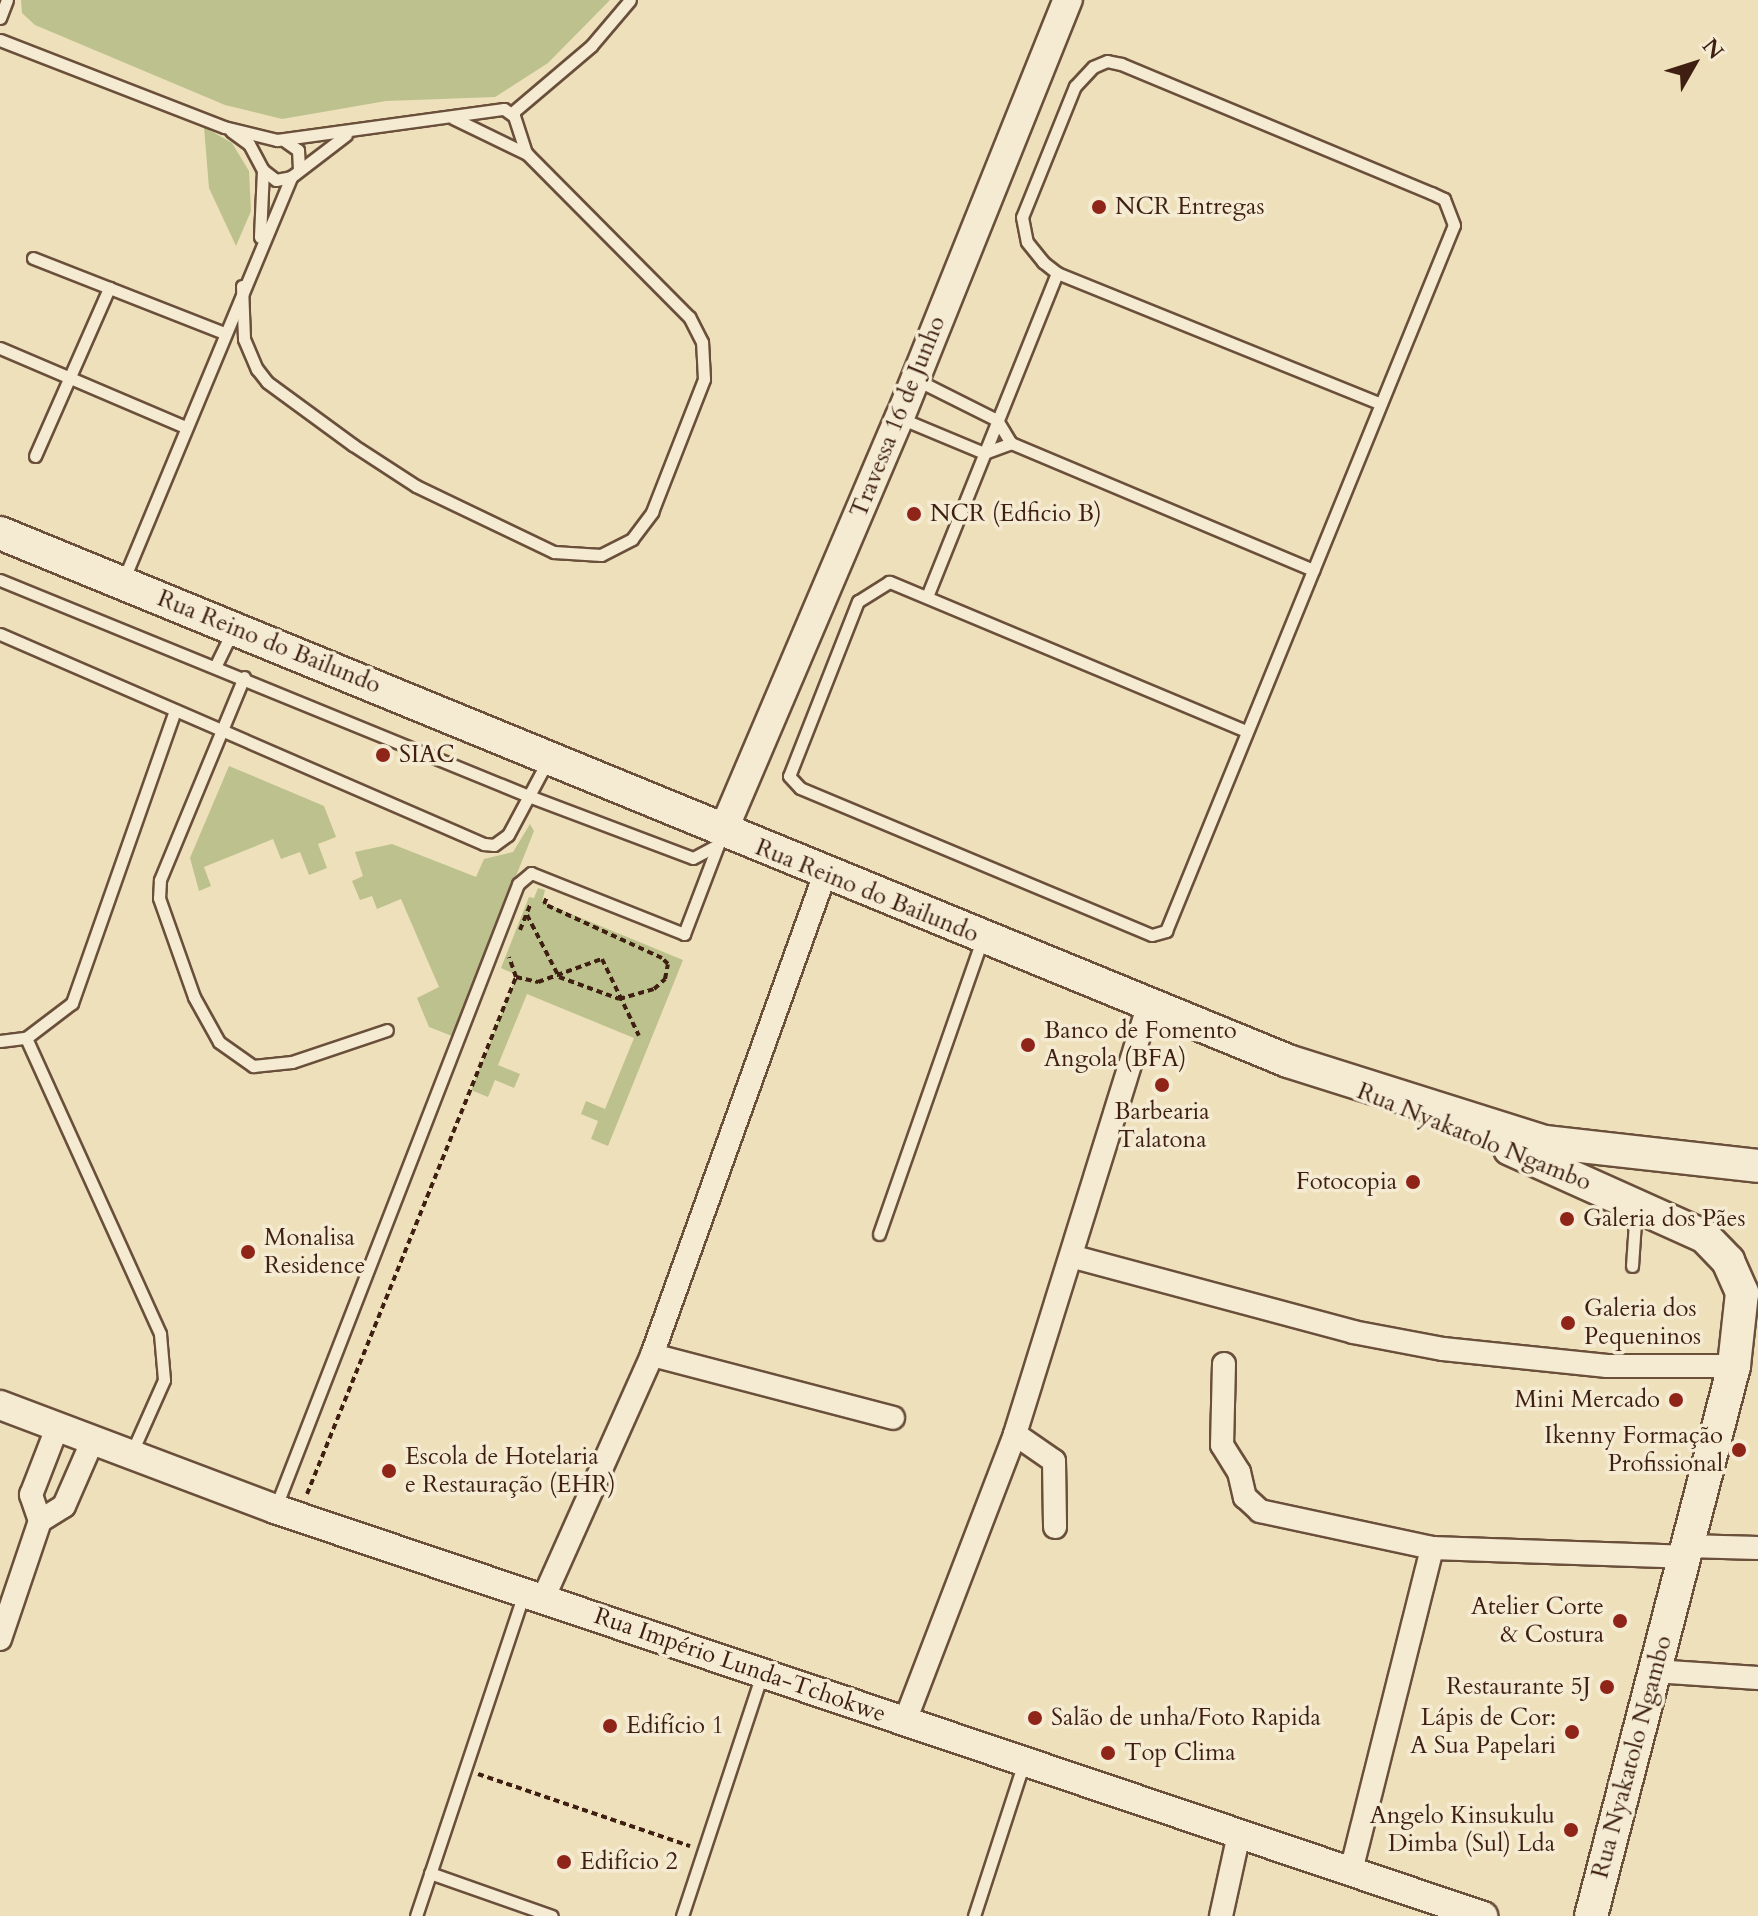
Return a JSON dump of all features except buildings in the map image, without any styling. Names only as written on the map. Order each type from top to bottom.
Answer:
[{"type":"main road","name":"Rua Reino do Bailundo","points":[[0,533],[551,757],[729,838],[1288,1061],[1545,1142],[1758,1166]]},
{"type":"main road","name":"Rua Nyakatolo Ngambo","points":[[1288,1061],[1561,1169],[1704,1236],[1728,1261],[1742,1293],[1734,1366],[1591,1916]]},
{"type":"main road","points":[[1704,1236],[1758,1269]]},
{"type":"main road","name":"Rua Nyakatolo Ngambo","points":[[1734,1366],[1758,1313]]},
{"type":"street","name":"Travessa 16 de Junho","points":[[729,838],[1068,0]]},
{"type":"street","points":[[533,1596],[652,1355],[825,874]]},
{"type":"street","points":[[905,1721],[1015,1434],[1074,1257],[1148,1007]]},
{"type":"street","points":[[1074,1257],[1353,1332],[1443,1349],[1607,1366],[1734,1366]]},
{"type":"street","points":[[652,1355],[893,1418]]},
{"type":"street","points":[[1224,1364],[1222,1445],[1252,1507],[1432,1548],[1686,1552],[1758,1548]]},
{"type":"street","name":"Rua Império Lunda-Tchokwe","points":[[0,1405],[129,1457],[286,1513],[1483,1916]]},
{"type":"street","points":[[0,1639],[40,1521],[31,1495],[57,1428]]},
{"type":"street","points":[[1015,1434],[1054,1461],[1055,1527]]},
{"type":"street","points":[[40,1521],[64,1506],[92,1442]]},
{"type":"street","points":[[1351,1871],[1432,1548]]},
{"type":"street","points":[[1654,1671],[1758,1678]]},
{"type":"street","points":[[1221,1916],[1239,1834]]},
{"type":"lane","points":[[0,18],[7,0]]},
{"type":"lane","points":[[496,135],[510,134],[514,118],[591,46],[630,0]]},
{"type":"lane","points":[[0,40],[224,127],[281,140],[298,150],[295,174],[242,286],[122,583]]},
{"type":"lane","points":[[1246,731],[928,594],[889,582],[858,601],[789,769],[800,788],[1157,936],[1166,931],[1246,731],[1313,570],[1381,404],[1454,225],[1444,199],[1121,64],[1107,61],[1083,74],[1022,217],[1027,242],[1057,273],[1381,404]]},
{"type":"lane","points":[[496,110],[489,121],[496,135]]},
{"type":"lane","points":[[261,242],[263,150],[281,140],[496,110],[514,118],[527,154]]},
{"type":"lane","points":[[242,286],[244,339],[267,382],[416,486],[554,552],[601,555],[632,539],[652,512],[704,379],[702,342],[689,317],[527,154],[496,135],[453,118]]},
{"type":"lane","points":[[224,127],[249,144],[261,166],[276,180],[295,174],[358,130]]},
{"type":"lane","points":[[33,258],[224,333]]},
{"type":"lane","points":[[928,594],[1057,273]]},
{"type":"lane","points":[[35,456],[109,288]]},
{"type":"lane","points":[[0,348],[185,427]]},
{"type":"lane","points":[[915,379],[997,420],[1011,443],[1313,570]]},
{"type":"lane","points":[[900,417],[984,453],[1011,443]]},
{"type":"lane","points":[[0,580],[216,665],[526,795],[693,858],[702,857],[729,838]]},
{"type":"lane","points":[[216,665],[234,628]]},
{"type":"lane","points":[[0,634],[484,844],[494,845],[508,835],[526,795],[551,757]]},
{"type":"lane","points":[[244,677],[168,860],[159,898],[206,1024],[236,1057],[271,1068],[387,1030]]},
{"type":"lane","points":[[0,1041],[26,1038],[72,1003],[175,711]]},
{"type":"lane","points":[[286,1513],[521,879],[531,873],[684,934],[729,838]]},
{"type":"lane","points":[[879,1234],[983,939]]},
{"type":"lane","points":[[26,1038],[160,1334],[164,1380],[157,1404],[129,1457]]},
{"type":"lane","points":[[1632,1266],[1636,1204]]},
{"type":"lane","points":[[416,1916],[533,1596]]},
{"type":"lane","points":[[682,1916],[762,1673]]},
{"type":"lane","points":[[974,1916],[1025,1762]]},
{"type":"lane","points":[[430,1873],[552,1916]]},
{"type":"path","points":[[527,915],[559,977],[619,999],[654,989],[665,979],[668,964],[544,904],[549,888]]},
{"type":"path","points":[[286,1513],[516,977],[509,956],[531,900]]},
{"type":"path","points":[[516,977],[538,982],[602,959],[639,1036]]},
{"type":"path","points":[[492,1779],[671,1840]]},
{"type":"green space","points":[[21,0],[610,0],[548,63],[495,97],[386,101],[282,119],[225,105],[35,25],[22,13]]},
{"type":"green space","points":[[204,127],[232,143],[249,171],[251,211],[236,246],[209,188]]},
{"type":"green space","points":[[229,766],[324,806],[336,837],[318,844],[327,868],[309,875],[300,852],[281,859],[273,839],[204,867],[211,886],[199,891],[190,858]]},
{"type":"green space","points":[[530,824],[534,831],[452,1036],[429,1027],[417,998],[439,987],[401,899],[377,909],[372,896],[360,900],[352,881],[363,876],[355,852],[392,844],[476,877],[484,859],[513,852]]},
{"type":"green space","points":[[538,888],[545,890],[542,902],[683,960],[608,1146],[591,1139],[598,1121],[581,1114],[586,1101],[605,1109],[634,1038],[527,994],[498,1065],[520,1074],[514,1088],[495,1080],[488,1097],[471,1090],[517,975],[501,968],[529,897],[534,898]]},
{"type":"place","name":"NCR Entregas","points":[[1099,207]]},
{"type":"place","name":"NCR (Edficio B)","points":[[914,514]]},
{"type":"place","name":"SIAC","points":[[383,755]]},
{"type":"place","name":"Banco de Fomento Angola (BFA)","points":[[1028,1045]]},
{"type":"place","name":"Barbearia Talatona","points":[[1162,1085]]},
{"type":"place","name":"Fotocopia","points":[[1413,1182]]},
{"type":"place","name":"Galeria dos Pães","points":[[1567,1219]]},
{"type":"place","name":"Monalisa Residence","points":[[248,1252]]},
{"type":"place","name":"Galeria dos Pequeninos","points":[[1568,1323]]},
{"type":"place","name":"Mini Mercado","points":[[1676,1400]]},
{"type":"place","name":"Ikenny Formação Profissional","points":[[1739,1450]]},
{"type":"place","name":"Escola de Hotelaria e Restauração (EHR)","points":[[389,1471]]},
{"type":"place","name":"Atelier Corte & Costura","points":[[1620,1621]]},
{"type":"place","name":"Restaurante 5J","points":[[1607,1687]]},
{"type":"place","name":"Salão de unha/Foto Rapida","points":[[1035,1718]]},
{"type":"place","name":"Edifício 1","points":[[610,1726]]},
{"type":"place","name":"Lápis de Cor: A Sua Papelari","points":[[1572,1732]]},
{"type":"place","name":"Top Clima","points":[[1108,1753]]},
{"type":"place","name":"Angelo Kinsukulu Dimba (Sul) Lda","points":[[1571,1830]]},
{"type":"place","name":"Edifício 2","points":[[564,1862]]}]
